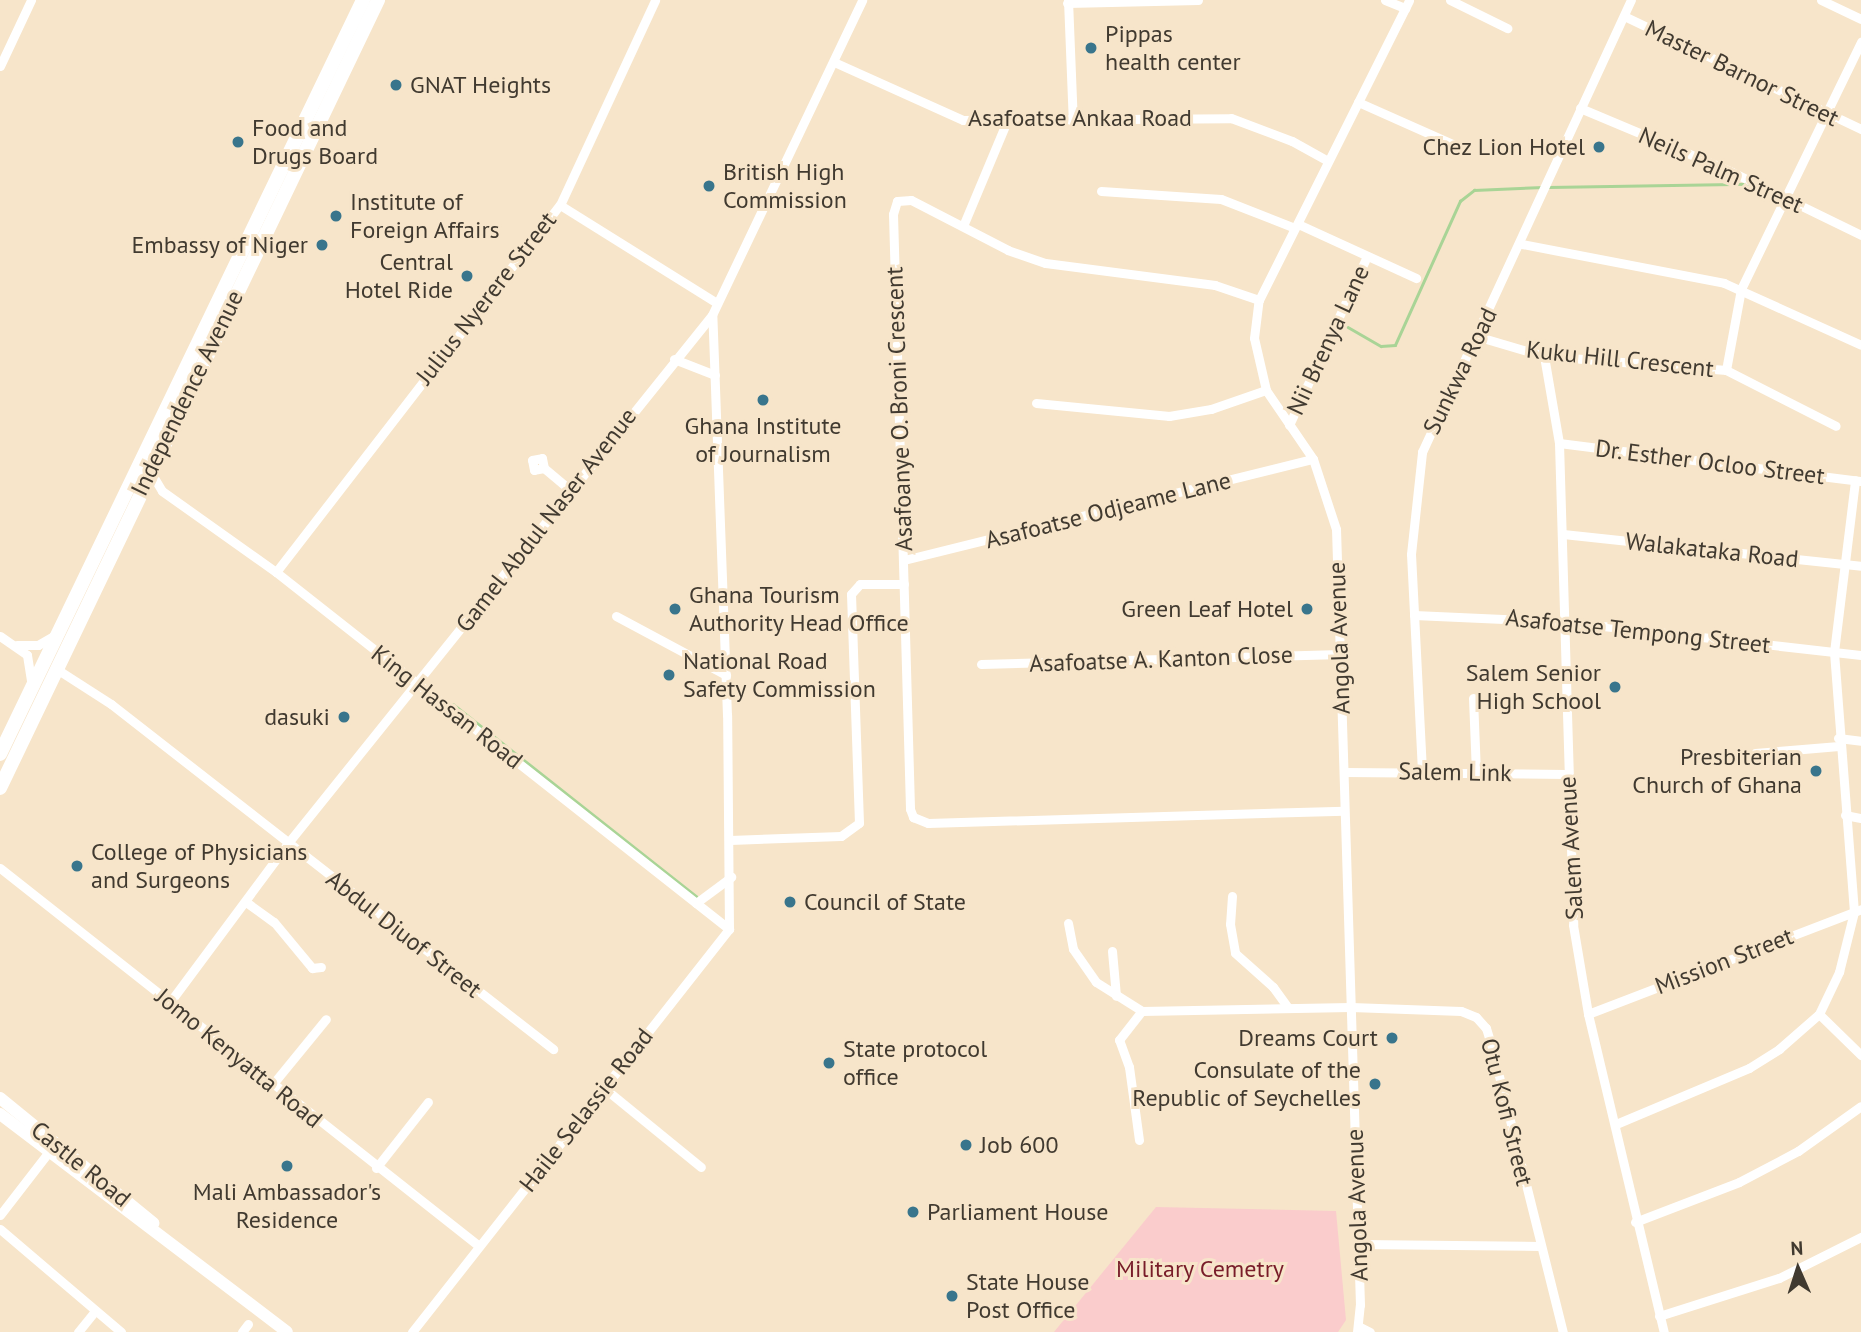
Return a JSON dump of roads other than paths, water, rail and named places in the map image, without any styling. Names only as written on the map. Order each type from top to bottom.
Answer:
[{"type":"main road","name":"Independence Avenue","points":[[0,754],[363,0]]},
{"type":"main road","name":"Independence Avenue","points":[[0,788],[55,668],[378,0]]},
{"type":"main road","name":"Castle Road","points":[[0,1098],[131,1204],[159,1232]]},
{"type":"main road","name":"Castle Road","points":[[0,1114],[48,1153],[159,1232],[287,1332]]},
{"type":"street","points":[[0,66],[4,45],[32,0]]},
{"type":"street","name":"Julius Nyerere Street","points":[[276,572],[560,205],[655,0]]},
{"type":"street","name":"Gamel Abdul Naser Avenue","points":[[170,1002],[288,844],[419,683],[569,489],[712,315],[862,0]]},
{"type":"street","points":[[1073,122],[1068,2],[1198,0]]},
{"type":"street","points":[[1385,0],[1407,4]]},
{"type":"street","points":[[1450,0],[1507,28]]},
{"type":"street","name":"Sunkwa Road","points":[[1422,771],[1411,554],[1422,452],[1522,244],[1544,186],[1631,0]]},
{"type":"street","points":[[1821,0],[1861,19]]},
{"type":"street","name":"Angola Avenue","points":[[1359,1329],[1359,1244],[1336,529],[1313,459],[1266,390],[1255,352],[1259,300],[1407,4]]},
{"type":"street","name":"Master Barnor Street","points":[[1624,16],[1861,129]]},
{"type":"street","points":[[1726,370],[1741,289],[1861,42]]},
{"type":"street","name":"Asafoatse Ankaa Road","points":[[834,62],[953,117],[1006,123],[1231,118],[1292,141],[1328,161]]},
{"type":"street","points":[[1358,102],[1457,146]]},
{"type":"street","name":"Neils Palm Street","points":[[1580,108],[1787,198],[1861,235]]},
{"type":"street","points":[[963,226],[1006,123]]},
{"type":"street","points":[[1101,191],[1221,199],[1296,226],[1416,278]]},
{"type":"street","name":"Asafoanye O. Broni Crescent","points":[[1259,300],[1215,285],[1045,263],[911,200],[897,201],[893,215],[909,809],[919,821],[1344,811]]},
{"type":"street","points":[[560,205],[717,303]]},
{"type":"street","points":[[1522,244],[1702,277],[1741,289],[1861,345]]},
{"type":"street","name":"Nii Brenya Lane","points":[[1289,425],[1367,256]]},
{"type":"street","points":[[712,315],[726,675],[731,877],[729,929]]},
{"type":"street","name":"Kuku Hill Crescent","points":[[1476,336],[1544,356],[1726,370],[1836,426]]},
{"type":"street","name":"Salem Avenue","points":[[1544,356],[1559,443],[1567,622],[1567,774],[1573,925],[1588,1014],[1616,1124],[1635,1222],[1664,1332]]},
{"type":"street","points":[[674,359],[715,375]]},
{"type":"street","points":[[1036,402],[1169,416],[1211,409],[1266,390]]},
{"type":"street","name":"Dr. Esther Ocloo Street","points":[[1559,443],[1858,480]]},
{"type":"street","name":"Asafoatse Odjeame Lane","points":[[904,560],[1313,459]]},
{"type":"street","points":[[544,468],[569,489]]},
{"type":"street","name":"King Hassan Road","points":[[150,471],[162,491],[276,572],[729,929]]},
{"type":"street","points":[[1616,1124],[1749,1068],[1819,1014],[1842,963],[1857,911],[1838,742],[1834,652],[1843,563],[1858,480]]},
{"type":"street","points":[[139,493],[162,491]]},
{"type":"street","name":"Walakataka Road","points":[[1563,534],[1861,566]]},
{"type":"street","points":[[730,840],[841,836],[859,823],[850,594],[860,584],[904,584]]},
{"type":"street","name":"Asafoatse Tempong Street","points":[[1414,615],[1567,622],[1861,655]]},
{"type":"street","points":[[616,616],[726,675]]},
{"type":"street","points":[[17,645],[38,645],[55,635]]},
{"type":"street","points":[[0,636],[17,645],[31,662],[31,686]]},
{"type":"street","name":"Asafoatse A. Kanton Close","points":[[981,664],[1340,654]]},
{"type":"street","name":"Abdul Diuof Street","points":[[55,668],[111,704],[553,1049]]},
{"type":"street","points":[[1473,698],[1476,772]]},
{"type":"street","points":[[1755,753],[1861,741]]},
{"type":"street","name":"Salem Link","points":[[1344,772],[1567,774]]},
{"type":"street","points":[[1845,815],[1861,818]]},
{"type":"street","name":"Jomo Kenyatta Road","points":[[0,867],[376,1168],[480,1246]]},
{"type":"street","points":[[696,903],[731,877]]},
{"type":"street","points":[[1232,896],[1230,924],[1235,953],[1273,987],[1287,1006]]},
{"type":"street","points":[[246,902],[274,922],[312,968],[321,967]]},
{"type":"street","name":"Mission Street","points":[[1588,1014],[1857,911]]},
{"type":"street","points":[[1068,923],[1082,963],[1096,982],[1142,1011],[1130,1020],[1119,1040],[1129,1067],[1139,1140]]},
{"type":"street","name":"Haile Selassie Road","points":[[412,1332],[729,929]]},
{"type":"street","points":[[1112,951],[1116,996]]},
{"type":"street","name":"Otu Kofi Street","points":[[1142,1011],[1287,1006],[1350,1007],[1461,1011],[1476,1017],[1486,1028],[1563,1332]]},
{"type":"street","points":[[1819,1014],[1861,1055]]},
{"type":"street","points":[[272,1085],[326,1018]]},
{"type":"street","points":[[604,1088],[701,1167]]},
{"type":"street","points":[[376,1168],[428,1102]]},
{"type":"street","points":[[1635,1222],[1740,1182],[1798,1151],[1861,1106]]},
{"type":"street","points":[[0,1215],[48,1153]]},
{"type":"street","points":[[0,1229],[121,1332]]},
{"type":"street","points":[[1659,1316],[1779,1278],[1861,1237]]},
{"type":"street","points":[[1359,1244],[1540,1246]]},
{"type":"street","points":[[78,1332],[95,1311]]},
{"type":"street","points":[[1359,1329],[1370,1332]]},
{"type":"waterway","points":[[1549,187],[1749,184]]},
{"type":"waterway","points":[[1348,327],[1381,346],[1395,345],[1460,201],[1474,190],[1543,187]]},
{"type":"waterway","points":[[453,704],[696,896]]},
{"type":"place","name":"Pippas health center","points":[[1091,48]]},
{"type":"place","name":"GNAT Heights","points":[[396,85]]},
{"type":"place","name":"Food and Drugs Board","points":[[238,142]]},
{"type":"place","name":"Chez Lion Hotel","points":[[1599,147]]},
{"type":"place","name":"British High Commission","points":[[709,186]]},
{"type":"place","name":"Institute of Foreign Affairs","points":[[336,216]]},
{"type":"place","name":"Embassy of Niger","points":[[322,245]]},
{"type":"place","name":"Central Hotel Ride","points":[[467,276]]},
{"type":"place","name":"Ghana Institute of Journalism","points":[[763,400]]},
{"type":"place","name":"Ghana Tourism Authority Head Office","points":[[675,609]]},
{"type":"place","name":"Green Leaf Hotel","points":[[1307,609]]},
{"type":"place","name":"National Road Safety Commission","points":[[669,675]]},
{"type":"place","name":"Salem Senior High School","points":[[1615,687]]},
{"type":"place","name":"dasuki","points":[[344,717]]},
{"type":"place","name":"Presbiterian Church of Ghana","points":[[1816,771]]},
{"type":"place","name":"College of Physicians and Surgeons","points":[[77,866]]},
{"type":"place","name":"Council of State","points":[[790,902]]},
{"type":"place","name":"Dreams Court","points":[[1392,1038]]},
{"type":"place","name":"State protocol office","points":[[829,1063]]},
{"type":"place","name":"Consulate of the Republic of Seychelles","points":[[1375,1084]]},
{"type":"place","name":"Job 600","points":[[966,1145]]},
{"type":"place","name":"Mali Ambassador's Residence","points":[[287,1166]]},
{"type":"place","name":"Parliament House","points":[[913,1212]]},
{"type":"place","name":"State House Post Office","points":[[952,1296]]},
{"type":"park label","name":"Military Cemetry","points":[[1200,1269]]}]
